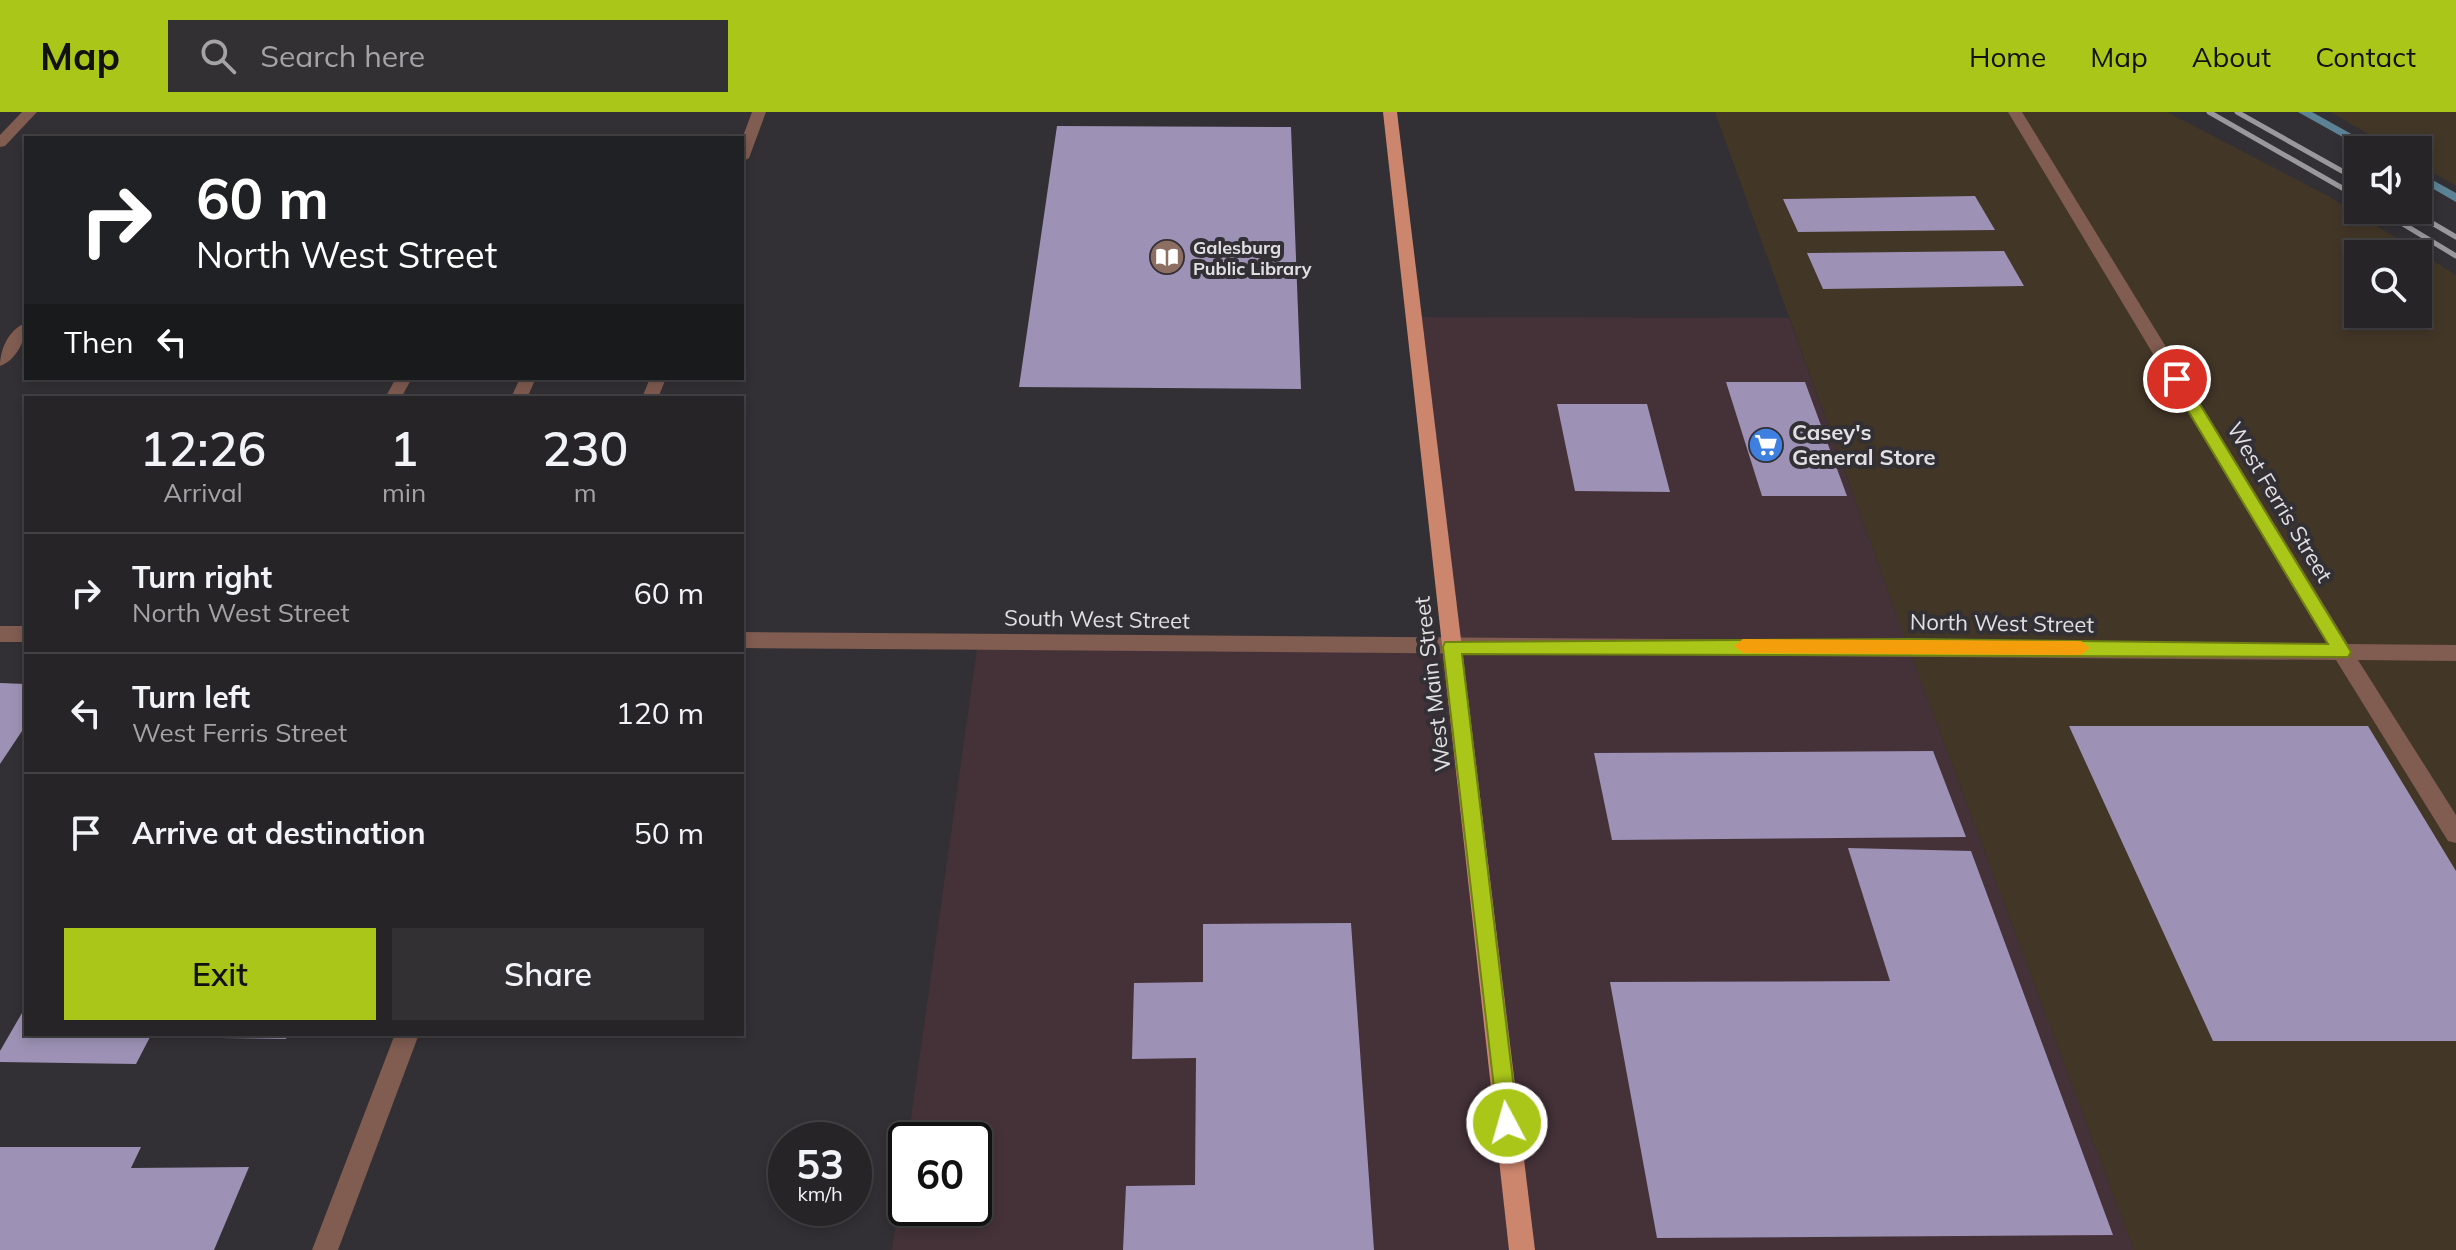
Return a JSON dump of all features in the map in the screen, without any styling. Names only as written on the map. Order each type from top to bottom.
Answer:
[{"type":"main road","name":"West Main Street","points":[[1390,112],[1522,1250]]},
{"type":"street","points":[[0,143],[30,112]]},
{"type":"street","points":[[744,153],[759,112]]},
{"type":"street","name":"West Ferris Street","points":[[2015,112],[2342,652],[2456,834]]},
{"type":"street","points":[[0,360],[24,330]]},
{"type":"street","points":[[0,634],[24,634]]},
{"type":"street","name":"South West Street","points":[[744,640],[1452,647]]},
{"type":"street","name":"North West Street","points":[[1452,647],[1908,646],[2456,653]]},
{"type":"street","points":[[325,1250],[406,1036]]},
{"type":"shaded area","points":[[1715,112],[2167,112],[2344,206],[2344,224],[2374,224],[2399,240],[2344,240],[2344,328],[2432,328],[2432,260],[2456,275],[2456,1250],[2134,1250],[1908,646]]},
{"type":"shaded area","points":[[2331,112],[2456,112],[2456,186],[2432,172],[2432,136],[2371,136]]},
{"type":"shaded area","points":[[1413,317],[1789,318],[2134,1250],[892,1250],[895,1226],[992,1226],[992,1122],[911,1122],[978,642],[1451,647]]},
{"type":"building","name":"Galesburg Public Library","points":[[1057,126],[1291,127],[1301,389],[1019,387]]},
{"type":"building","points":[[1975,196],[1995,230],[1798,232],[1783,199]]},
{"type":"building","points":[[2004,251],[2024,286],[1823,289],[1807,253]]},
{"type":"building","points":[[1726,382],[1805,382],[1847,496],[1762,496]]},
{"type":"building","points":[[1557,404],[1647,404],[1670,492],[1575,491]]},
{"type":"building","points":[[0,683],[24,684],[24,728],[0,764]]},
{"type":"building","points":[[2069,726],[2368,726],[2456,871],[2456,1041],[2213,1041]]},
{"type":"building","points":[[1933,751],[1966,837],[1612,840],[1594,753]]},
{"type":"building","points":[[1848,848],[1971,851],[2113,1235],[1657,1238],[1610,982],[1890,981]]},
{"type":"building","points":[[1351,923],[1374,1250],[1123,1250],[1126,1186],[1195,1185],[1196,1058],[1132,1059],[1134,983],[1203,982],[1203,924]]},
{"type":"building","points":[[24,1009],[24,1036],[287,1036],[286,1039],[150,1037],[136,1064],[0,1062],[0,1051]]},
{"type":"building","points":[[0,1147],[141,1147],[131,1168],[249,1167],[214,1250],[0,1250]]},
{"type":"waterway","points":[[2304,112],[2348,136]]},
{"type":"waterway","points":[[2432,183],[2456,198]]},
{"type":"railway","points":[[2209,112],[2344,189]]},
{"type":"railway","points":[[2237,112],[2344,172]]},
{"type":"railway","points":[[2432,223],[2456,237]]},
{"type":"railway","points":[[2403,224],[2456,256]]},
{"type":"slow traffic","points":[[1743,646],[2081,648]]},
{"type":"place","name":"Galesburg Public Library","points":[[1167,257]]},
{"type":"place","name":"Casey's General Store","points":[[1766,445]]},
{"type":"route","points":[[1507,1123],[1452,647],[1908,646],[2342,652],[2177,379]]}]
